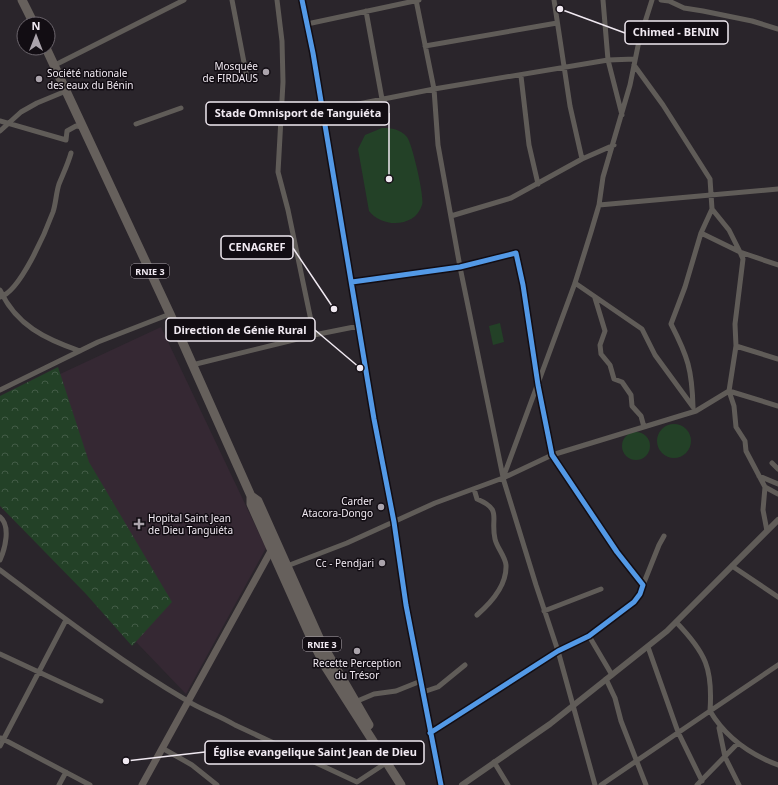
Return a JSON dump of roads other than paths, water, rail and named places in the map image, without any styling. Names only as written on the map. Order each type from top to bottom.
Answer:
[{"type":"highway","points":[[22,0],[30,16]]},
{"type":"highway","name":"RNIE 3","points":[[50,56],[170,314],[251,496],[258,502],[310,636],[386,763],[401,785]]},
{"type":"highway","name":"RNIE 3","points":[[275,548],[287,566],[328,664],[355,702],[408,785]]},
{"type":"main road","points":[[142,785],[187,701],[275,548]]},
{"type":"street","points":[[55,66],[184,0]]},
{"type":"street","points":[[232,0],[247,78]]},
{"type":"street","points":[[277,0],[282,41],[283,82],[278,172],[288,210],[314,335]]},
{"type":"street","points":[[302,0],[360,326],[374,419],[394,522],[406,605],[441,785]]},
{"type":"street","points":[[307,24],[417,0],[434,90],[438,145],[460,267],[503,478],[544,611],[558,651],[594,785]]},
{"type":"street","points":[[554,0],[570,106],[582,159]]},
{"type":"street","points":[[603,0],[608,60],[622,116]]},
{"type":"street","points":[[503,478],[575,283],[599,205],[604,177],[622,116],[639,41],[652,0]]},
{"type":"street","points":[[661,0],[668,1],[684,8],[703,10],[752,21],[778,29]]},
{"type":"street","points":[[366,11],[382,99]]},
{"type":"street","points":[[425,46],[557,23]]},
{"type":"street","points":[[322,110],[565,69],[608,60],[635,59]]},
{"type":"street","points":[[634,65],[663,105],[710,179],[712,209],[701,233],[685,287],[671,324],[685,350],[692,376],[695,409]]},
{"type":"street","points":[[521,76],[529,145],[538,184]]},
{"type":"street","points":[[0,131],[21,112],[37,103],[66,91]]},
{"type":"street","points":[[136,124],[181,108]]},
{"type":"street","points":[[0,120],[10,122],[24,129],[66,140],[67,131],[76,126],[84,127]]},
{"type":"street","points":[[451,216],[511,198],[582,159],[614,145]]},
{"type":"street","points":[[1,296],[17,286],[39,244],[53,211],[59,185],[71,153]]},
{"type":"street","points":[[599,205],[778,188]]},
{"type":"street","points":[[712,209],[729,230],[743,259],[735,324],[736,346],[729,391],[734,406],[736,427],[745,441],[746,452],[764,487],[763,510],[766,531]]},
{"type":"street","points":[[701,233],[740,252],[778,265]]},
{"type":"street","points":[[352,282],[460,267],[516,253],[523,285],[538,385],[552,455],[617,552],[643,585]]},
{"type":"street","points":[[575,283],[642,329],[655,355],[695,409]]},
{"type":"street","points":[[0,290],[1,296],[15,315],[36,332],[56,342],[80,351]]},
{"type":"street","points":[[595,297],[605,331],[600,345],[601,354],[610,365],[614,380],[622,382],[631,395],[632,406],[641,416],[644,427]]},
{"type":"street","points":[[0,390],[98,342],[170,314]]},
{"type":"street","points":[[192,365],[314,335],[360,326]]},
{"type":"street","points":[[736,346],[778,359]]},
{"type":"street","points":[[287,566],[394,522],[435,503],[503,478],[552,455],[644,427],[695,409],[729,391],[778,406]]},
{"type":"street","points":[[772,463],[778,469]]},
{"type":"street","points":[[759,476],[778,484]]},
{"type":"street","points":[[764,487],[778,494]]},
{"type":"street","points":[[474,489],[476,499],[489,504],[494,511],[496,540],[506,564],[504,582],[477,615]]},
{"type":"street","points":[[0,517],[6,526],[6,538],[0,560]]},
{"type":"street","points":[[465,784],[494,762],[550,724],[648,646],[676,622],[778,520]]},
{"type":"street","points":[[430,733],[558,651],[589,636],[634,602],[640,594],[664,536]]},
{"type":"street","points":[[732,566],[778,597]]},
{"type":"street","points":[[0,570],[66,620],[187,701],[357,782]]},
{"type":"street","points":[[544,611],[601,589]]},
{"type":"street","points":[[0,746],[2,739],[66,620]]},
{"type":"street","points":[[676,622],[691,637],[705,659],[710,677],[710,711],[719,727],[726,757],[739,785]]},
{"type":"street","points":[[589,636],[609,677],[621,721],[646,785]]},
{"type":"street","points":[[648,646],[678,732],[702,781]]},
{"type":"street","points":[[0,654],[101,701]]},
{"type":"street","points":[[423,692],[438,687],[465,665]]},
{"type":"street","points":[[601,785],[778,665]]},
{"type":"street","points":[[355,702],[374,694],[396,691],[420,681]]},
{"type":"street","points":[[719,727],[738,744],[760,758],[778,765]]},
{"type":"street","points":[[2,739],[90,785]]},
{"type":"street","points":[[697,785],[738,744]]},
{"type":"street","points":[[162,748],[192,765],[217,785]]},
{"type":"street","points":[[494,762],[508,785]]},
{"type":"street","points":[[351,785],[386,763]]},
{"type":"street","points":[[59,785],[66,772]]},
{"type":"place","name":"Chimed - BENIN","points":[[560,9]]},
{"type":"place","name":"Mosquée de FIRDAUS","points":[[266,72]]},
{"type":"place","name":"Société nationale des eaux du Bénin","points":[[39,79]]},
{"type":"place","name":"Stade Omnisport de Tanguiéta","points":[[389,179]]},
{"type":"place","name":"CENAGREF","points":[[334,309]]},
{"type":"place","name":"Direction de Génie Rural","points":[[360,368]]},
{"type":"place","name":"Carder Atacora-Dongo","points":[[381,507]]},
{"type":"place","name":"Hopital Saint Jean de Dieu Tanguiéta","points":[[139,524]]},
{"type":"place","name":"Cc - Pendjari","points":[[382,563]]},
{"type":"place","name":"Recette Perception du Trésor","points":[[357,651]]},
{"type":"place","name":"Église evangelique Saint Jean de Dieu","points":[[126,761]]}]
